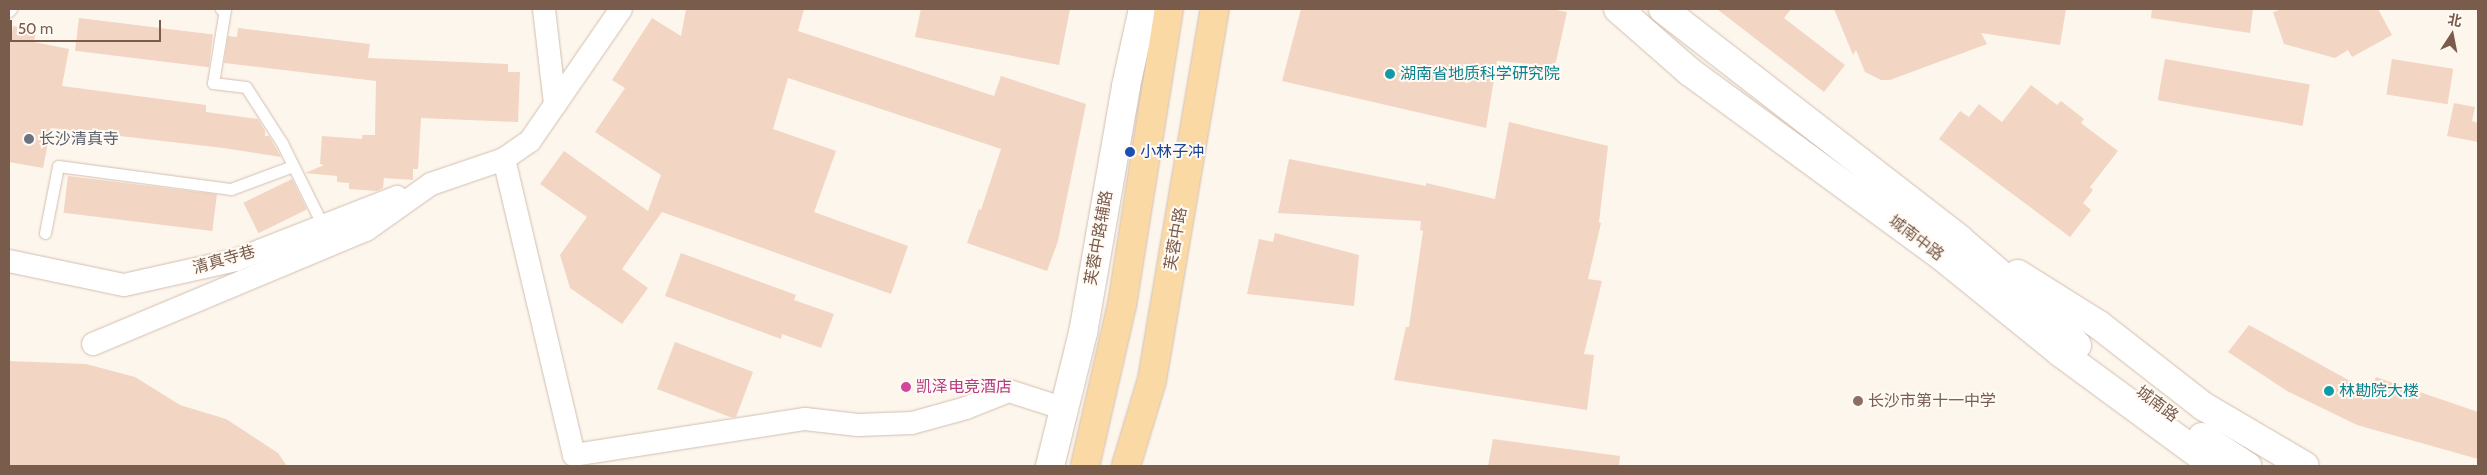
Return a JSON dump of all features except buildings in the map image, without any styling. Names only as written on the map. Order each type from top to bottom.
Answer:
[{"type":"main road","name":"芙蓉中路辅路","points":[[1050,466],[1083,333],[1126,86],[1143,9]]},
{"type":"main road","points":[[1085,466],[1122,305],[1169,9]]},
{"type":"main road","name":"芙蓉中路","points":[[1126,466],[1152,380],[1215,9]]},
{"type":"main road","name":"城南中路","points":[[1618,9],[1690,72],[1949,247],[2019,290],[2065,346],[2215,466]]},
{"type":"main road","name":"城南中路","points":[[1663,9],[1949,247]]},
{"type":"main road","points":[[1949,247],[2008,322],[2066,371],[2153,438],[2196,466]]},
{"type":"main road","points":[[1949,247],[2036,284],[2099,325],[2203,406],[2305,466]]},
{"type":"main road","name":"城南路","points":[[2065,346],[2214,447],[2247,466]]},
{"type":"street","points":[[544,9],[555,104]]},
{"type":"street","points":[[93,344],[366,230],[431,184],[504,159],[530,141],[621,9]]},
{"type":"street","points":[[504,159],[575,461],[805,419],[858,425],[912,423],[966,408],[1010,391],[1065,409]]},
{"type":"street","name":"清真寺巷","points":[[9,261],[124,285],[236,260],[431,184]]},
{"type":"lane","points":[[221,9],[225,9],[214,82],[246,87],[282,142],[323,226]]},
{"type":"lane","points":[[45,233],[58,166],[231,189],[293,166]]},
{"type":"place","name":"湖南省地质科学研究院","points":[[1390,74]]},
{"type":"place","name":"长沙清真寺","points":[[29,139]]},
{"type":"place","name":"小林子冲","points":[[1130,152]]},
{"type":"place","name":"凯泽电竞酒店","points":[[906,387]]},
{"type":"place","name":"林勘院大楼","points":[[2329,391]]},
{"type":"place","name":"长沙市第十一中学","points":[[1858,401]]}]
